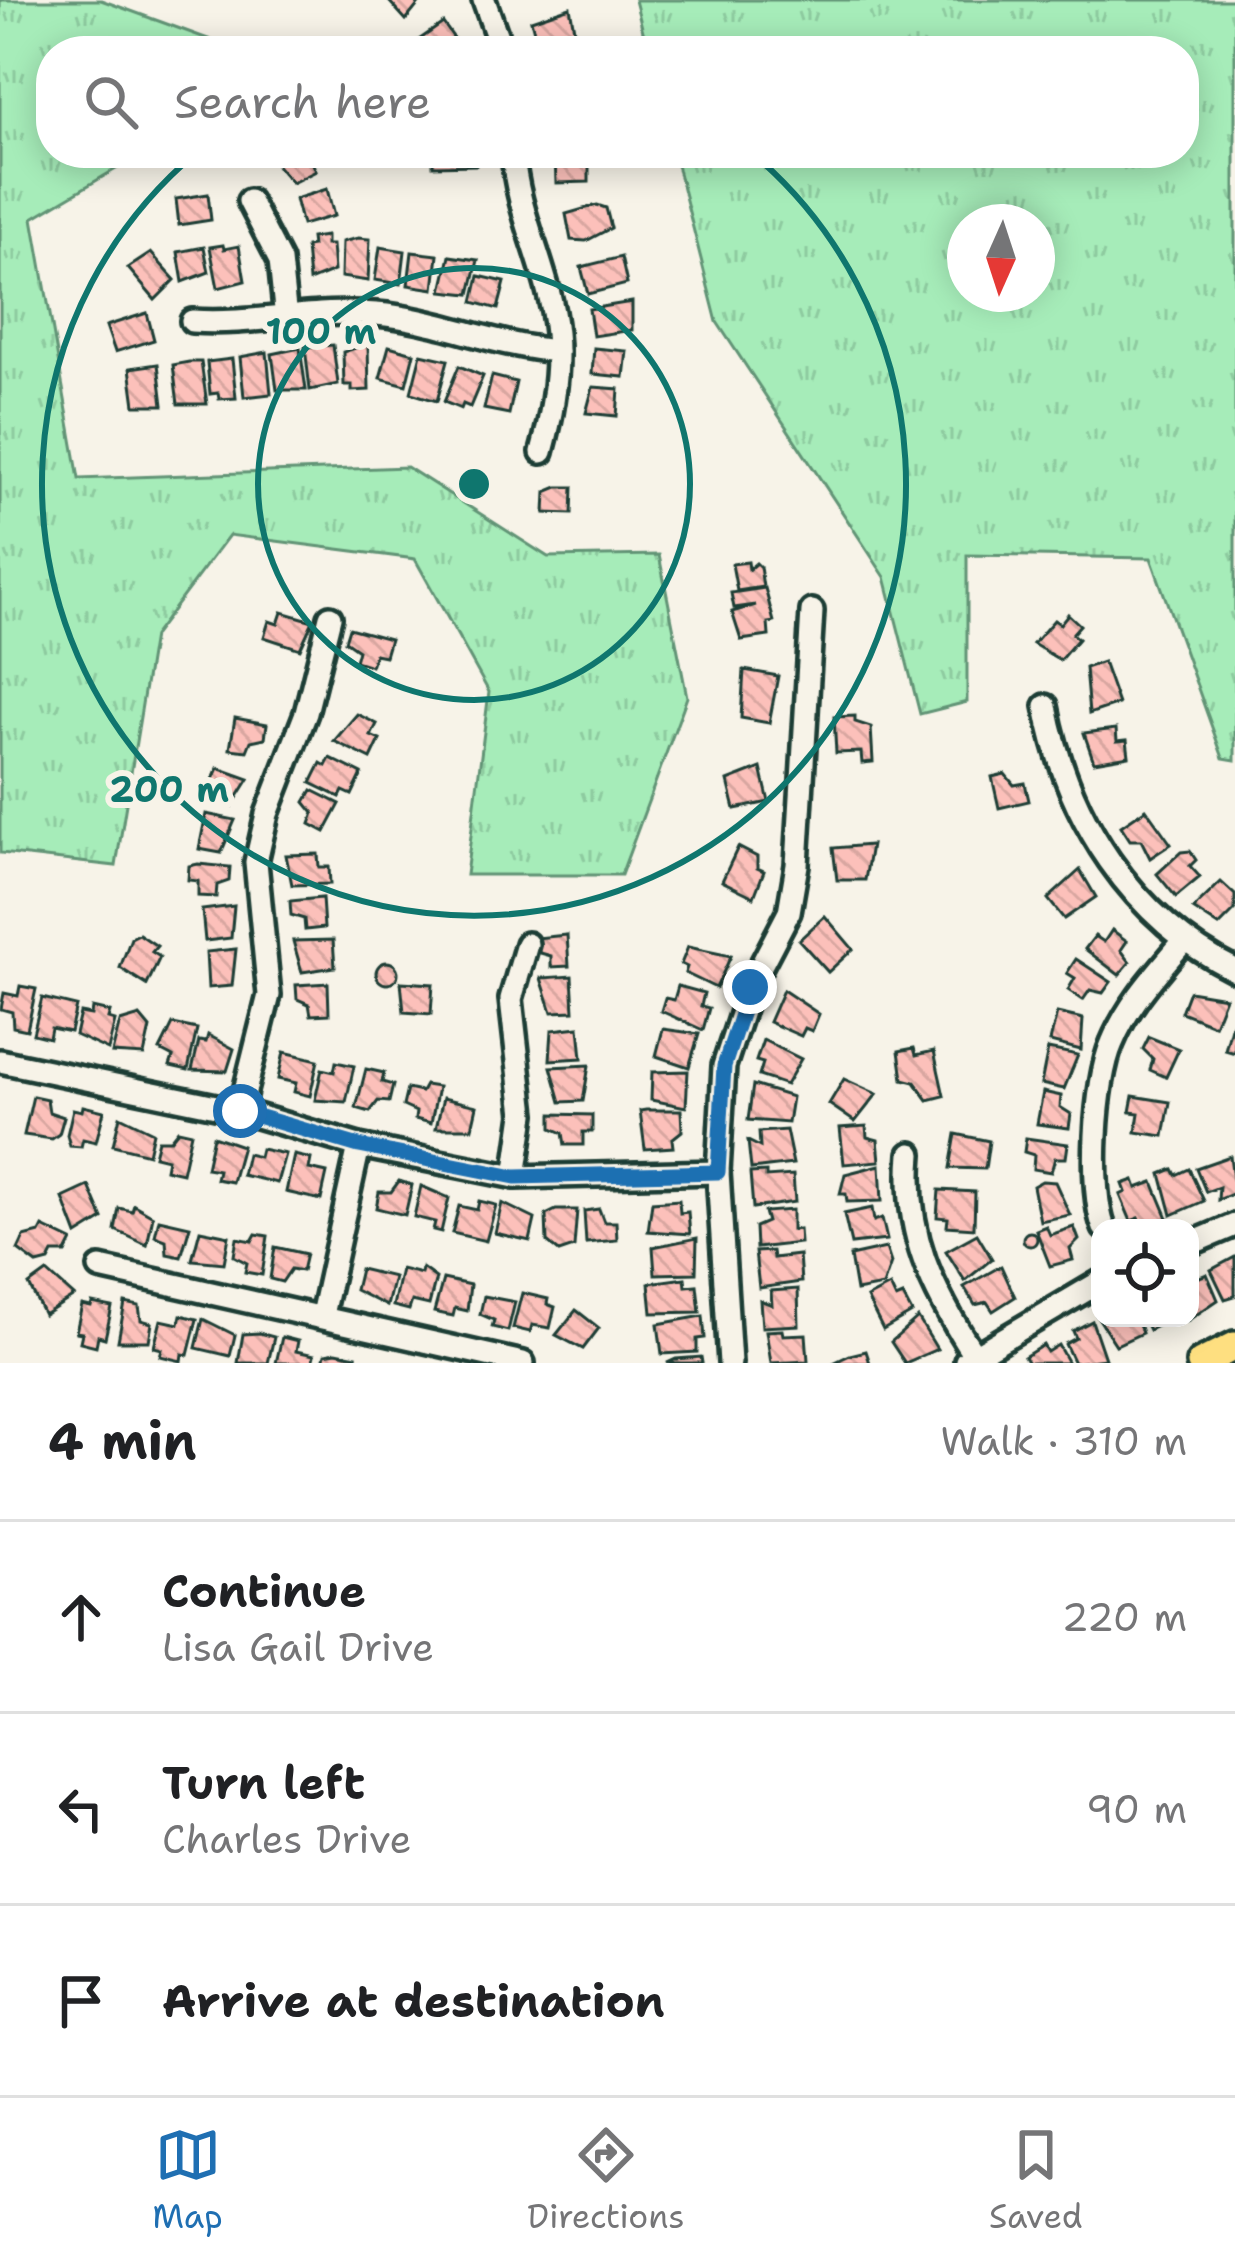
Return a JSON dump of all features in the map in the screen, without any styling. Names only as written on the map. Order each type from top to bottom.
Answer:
[{"type":"main road","points":[[1201,1363],[1235,1346]]},
{"type":"street","points":[[484,0],[497,36]]},
{"type":"street","points":[[514,168],[546,285],[556,351],[542,452]]},
{"type":"street","points":[[249,201],[280,261],[286,319]]},
{"type":"street","points":[[192,321],[379,314],[511,347],[556,351]]},
{"type":"street","points":[[730,1363],[718,1172],[724,1066],[750,987],[789,912],[797,865],[812,611]]},
{"type":"street","points":[[240,1111],[269,994],[256,862],[267,814],[306,713],[330,617]]},
{"type":"street","points":[[1046,706],[1057,765],[1080,816],[1131,889],[1182,943],[1235,970]]},
{"type":"street","points":[[1100,1219],[1095,1206],[1095,1151],[1110,1046],[1140,992],[1182,943]]},
{"type":"street","points":[[515,1177],[524,1114],[512,999],[527,944]]},
{"type":"street","points":[[0,1061],[240,1111],[359,1146],[515,1177],[718,1172]]},
{"type":"street","points":[[322,1315],[359,1146]]},
{"type":"street","points":[[911,1154],[916,1245],[969,1359],[1091,1287]]},
{"type":"street","points":[[1199,1240],[1235,1226]]},
{"type":"street","points":[[100,1268],[523,1363]]},
{"type":"green space","points":[[0,0],[101,0],[200,36],[36,36],[36,168],[118,168],[33,218],[79,479],[407,467],[548,557],[659,555],[687,697],[621,875],[466,875],[489,692],[415,559],[229,535],[153,636],[116,866],[0,853]]},
{"type":"green space","points":[[635,0],[1235,0],[1235,760],[1223,758],[1151,558],[967,555],[967,702],[920,714],[885,577],[717,322],[678,168],[1199,168],[1199,36],[644,36]]},
{"type":"building","points":[[388,0],[422,0],[406,20]]},
{"type":"building","points":[[570,7],[575,35],[535,36],[531,20]]},
{"type":"building","points":[[443,23],[452,36],[425,36]]},
{"type":"building","points":[[279,168],[315,168],[316,171],[292,183]]},
{"type":"building","points":[[555,168],[589,168],[589,182],[556,183]]},
{"type":"building","points":[[327,189],[334,216],[302,225],[295,199]]},
{"type":"building","points":[[208,194],[211,220],[179,225],[176,199]]},
{"type":"building","points":[[597,205],[606,208],[611,228],[586,241],[571,240],[566,214]]},
{"type":"building","points":[[326,236],[326,245],[332,245],[334,271],[309,281],[306,247],[312,246],[311,238]]},
{"type":"building","points":[[370,239],[368,281],[341,277],[342,242]]},
{"type":"building","points":[[223,245],[224,249],[239,246],[245,281],[218,288],[210,247]]},
{"type":"building","points":[[204,247],[209,272],[183,282],[178,252]]},
{"type":"building","points":[[380,247],[405,251],[401,284],[375,280]]},
{"type":"building","points":[[412,252],[438,255],[434,289],[408,285]]},
{"type":"building","points":[[151,253],[175,280],[155,300],[128,268]]},
{"type":"building","points":[[450,256],[478,260],[470,294],[442,291]]},
{"type":"building","points":[[621,257],[627,284],[588,294],[581,267]]},
{"type":"building","points":[[479,276],[505,282],[498,309],[473,302]]},
{"type":"building","points":[[632,302],[632,330],[593,336],[589,309]]},
{"type":"building","points":[[147,313],[154,340],[115,352],[106,326]]},
{"type":"building","points":[[368,344],[369,390],[352,391],[352,385],[344,385],[343,352]]},
{"type":"building","points":[[333,345],[338,384],[310,390],[305,347]]},
{"type":"building","points":[[389,346],[414,353],[406,385],[380,378]]},
{"type":"building","points":[[300,348],[306,390],[277,390],[272,354]]},
{"type":"building","points":[[594,348],[627,351],[624,377],[592,374]]},
{"type":"building","points":[[267,352],[271,394],[244,397],[240,357]]},
{"type":"building","points":[[421,354],[448,360],[437,401],[411,393]]},
{"type":"building","points":[[232,359],[236,398],[219,399],[218,393],[210,394],[207,362]]},
{"type":"building","points":[[201,362],[207,404],[178,404],[173,365]]},
{"type":"building","points":[[158,364],[163,405],[135,405],[130,368]]},
{"type":"building","points":[[459,366],[483,376],[470,407],[463,404],[461,409],[444,402]]},
{"type":"building","points":[[492,376],[516,382],[509,414],[484,409]]},
{"type":"building","points":[[593,387],[619,389],[617,416],[586,413]]},
{"type":"building","points":[[573,487],[572,514],[545,513],[546,492]]},
{"type":"building","points":[[748,562],[749,569],[756,563],[760,567],[763,587],[737,591],[732,564]]},
{"type":"building","points":[[765,588],[774,622],[768,623],[769,636],[741,640],[732,612],[756,605],[734,608],[731,593]]},
{"type":"building","points":[[282,612],[313,621],[300,649],[264,637],[269,621],[278,624]]},
{"type":"building","points":[[1068,614],[1080,625],[1072,634],[1078,639],[1060,660],[1033,644],[1054,620],[1060,624]]},
{"type":"building","points":[[349,628],[390,639],[385,656],[375,654],[371,666],[355,661],[358,650],[345,641]]},
{"type":"building","points":[[1103,662],[1118,704],[1089,714],[1085,668]]},
{"type":"building","points":[[744,670],[778,676],[769,723],[741,718]]},
{"type":"building","points":[[357,714],[377,724],[371,736],[380,740],[371,759],[334,741]]},
{"type":"building","points":[[855,716],[855,722],[871,727],[873,762],[862,763],[861,752],[836,753],[834,717]]},
{"type":"building","points":[[235,718],[267,724],[265,738],[251,741],[247,751],[230,749]]},
{"type":"building","points":[[1116,729],[1117,741],[1127,740],[1129,756],[1094,762],[1084,733]]},
{"type":"building","points":[[330,758],[362,774],[352,795],[343,791],[340,797],[311,783],[321,763],[326,766]]},
{"type":"building","points":[[218,768],[249,779],[232,806],[206,796]]},
{"type":"building","points":[[761,768],[769,802],[735,809],[728,781]]},
{"type":"building","points":[[1005,774],[1014,785],[1025,783],[1029,801],[999,808],[992,777]]},
{"type":"building","points":[[312,790],[340,804],[325,832],[310,824],[314,813],[305,802]]},
{"type":"building","points":[[1146,809],[1171,844],[1150,858],[1141,840],[1130,840],[1121,826]]},
{"type":"building","points":[[206,814],[235,820],[221,853],[199,849]]},
{"type":"building","points":[[871,845],[865,880],[837,880],[833,848]]},
{"type":"building","points":[[738,847],[757,857],[757,868],[764,871],[754,897],[722,881]]},
{"type":"building","points":[[1190,851],[1196,860],[1190,866],[1200,877],[1176,897],[1157,874],[1181,852]]},
{"type":"building","points":[[318,854],[319,867],[329,867],[330,884],[292,885],[286,855]]},
{"type":"building","points":[[189,866],[230,867],[229,881],[217,885],[216,897],[198,896],[198,881],[188,880]]},
{"type":"building","points":[[1080,870],[1096,897],[1064,919],[1048,899]]},
{"type":"building","points":[[1221,882],[1235,895],[1235,910],[1219,926],[1193,909]]},
{"type":"building","points":[[322,898],[324,928],[305,930],[304,919],[291,915],[290,901]]},
{"type":"building","points":[[234,906],[231,938],[205,941],[202,910]]},
{"type":"building","points":[[825,916],[853,949],[828,972],[799,940]]},
{"type":"building","points":[[1112,930],[1127,941],[1121,950],[1130,962],[1119,975],[1085,949],[1095,936],[1104,942]]},
{"type":"building","points":[[139,934],[157,946],[152,952],[160,957],[147,985],[120,968],[131,938]]},
{"type":"building","points":[[567,935],[569,966],[551,967],[551,956],[537,952],[536,938]]},
{"type":"building","points":[[333,940],[335,967],[302,972],[293,941]]},
{"type":"building","points":[[688,947],[731,956],[716,988],[685,973],[687,967],[681,964]]},
{"type":"building","points":[[236,949],[232,986],[208,988],[206,952]]},
{"type":"building","points":[[1076,959],[1111,982],[1103,993],[1090,990],[1083,1000],[1068,990],[1075,978],[1067,973]]},
{"type":"building","points":[[387,962],[398,973],[387,984],[376,973]]},
{"type":"building","points":[[572,976],[574,1011],[552,1012],[541,978]]},
{"type":"building","points":[[401,982],[433,984],[431,1014],[404,1012]]},
{"type":"building","points":[[328,983],[329,1014],[311,1015],[309,1004],[297,999],[296,985]]},
{"type":"building","points":[[20,986],[36,989],[27,1030],[13,1027],[12,1012],[1,1009],[4,993],[18,996]]},
{"type":"building","points":[[678,986],[704,993],[701,1006],[709,1008],[703,1030],[661,1011],[665,998],[674,1000]]},
{"type":"building","points":[[783,990],[819,1014],[812,1031],[805,1028],[801,1036],[769,1022]]},
{"type":"building","points":[[1189,991],[1225,997],[1214,1025],[1181,1012]]},
{"type":"building","points":[[42,998],[76,1006],[70,1032],[51,1028],[49,1038],[33,1034]]},
{"type":"building","points":[[92,1008],[110,1012],[108,1019],[115,1021],[108,1050],[75,1035],[80,1013],[91,1015]]},
{"type":"building","points":[[1235,1012],[1235,1053],[1225,1050]]},
{"type":"building","points":[[1057,1013],[1083,1019],[1081,1050],[1050,1042]]},
{"type":"building","points":[[140,1016],[150,1028],[144,1055],[112,1053],[120,1022]]},
{"type":"building","points":[[173,1024],[197,1029],[188,1070],[170,1066],[173,1057],[160,1050]]},
{"type":"building","points":[[579,1027],[582,1058],[550,1060],[552,1030]]},
{"type":"building","points":[[663,1029],[699,1034],[689,1067],[656,1056]]},
{"type":"building","points":[[208,1035],[234,1049],[227,1071],[192,1070],[199,1041],[206,1042]]},
{"type":"building","points":[[1149,1037],[1179,1049],[1166,1077],[1150,1070],[1153,1059],[1143,1049]]},
{"type":"building","points":[[763,1040],[801,1059],[786,1085],[759,1076],[763,1063],[756,1061]]},
{"type":"building","points":[[914,1048],[916,1055],[934,1051],[944,1096],[928,1100],[915,1082],[903,1079],[899,1051]]},
{"type":"building","points":[[1048,1049],[1078,1055],[1064,1089],[1041,1084]]},
{"type":"building","points":[[284,1052],[318,1060],[310,1096],[294,1092],[296,1083],[278,1079]]},
{"type":"building","points":[[336,1062],[354,1066],[346,1102],[315,1100],[322,1069],[334,1072]]},
{"type":"building","points":[[589,1065],[583,1101],[561,1102],[551,1067]]},
{"type":"building","points":[[366,1069],[384,1073],[382,1082],[393,1085],[389,1102],[378,1101],[370,1112],[356,1108]]},
{"type":"building","points":[[688,1071],[686,1107],[651,1100],[652,1072]]},
{"type":"building","points":[[844,1079],[877,1094],[855,1122],[829,1104]]},
{"type":"building","points":[[425,1085],[438,1087],[431,1123],[415,1119],[416,1112],[403,1106],[407,1089],[421,1092]]},
{"type":"building","points":[[753,1085],[792,1097],[788,1123],[748,1120]]},
{"type":"building","points":[[1043,1092],[1061,1096],[1060,1107],[1071,1114],[1069,1128],[1037,1124]]},
{"type":"building","points":[[33,1096],[47,1099],[49,1112],[64,1117],[59,1134],[52,1139],[24,1135]]},
{"type":"building","points":[[1133,1096],[1170,1102],[1164,1136],[1136,1132],[1139,1113],[1130,1112]]},
{"type":"building","points":[[443,1098],[477,1106],[472,1128],[436,1128]]},
{"type":"building","points":[[83,1106],[104,1111],[96,1142],[83,1139],[81,1147],[70,1146],[67,1135],[73,1109],[82,1111]]},
{"type":"building","points":[[681,1110],[682,1131],[672,1139],[673,1147],[645,1149],[640,1111]]},
{"type":"building","points":[[552,1114],[592,1115],[592,1132],[583,1132],[583,1145],[565,1145],[563,1133],[552,1128]]},
{"type":"building","points":[[120,1116],[153,1132],[148,1154],[113,1145]]},
{"type":"building","points":[[866,1126],[867,1137],[878,1140],[880,1161],[844,1164],[840,1128]]},
{"type":"building","points":[[178,1130],[191,1133],[182,1173],[165,1169],[167,1159],[154,1156],[158,1140],[170,1140]]},
{"type":"building","points":[[786,1130],[793,1164],[751,1169],[748,1141],[760,1147],[759,1132]]},
{"type":"building","points":[[956,1134],[989,1141],[985,1169],[950,1168]]},
{"type":"building","points":[[213,1136],[242,1146],[232,1182],[216,1179],[218,1170],[206,1168]]},
{"type":"building","points":[[1026,1138],[1068,1144],[1066,1158],[1055,1158],[1051,1172],[1033,1169],[1034,1155],[1024,1152]]},
{"type":"building","points":[[261,1149],[285,1154],[277,1183],[242,1175],[247,1154],[259,1157]]},
{"type":"building","points":[[294,1155],[311,1159],[309,1169],[327,1173],[321,1200],[286,1192]]},
{"type":"building","points":[[1230,1156],[1235,1193],[1218,1200],[1219,1187],[1206,1192],[1196,1168]]},
{"type":"building","points":[[880,1165],[882,1201],[847,1202],[846,1194],[840,1194],[845,1174]]},
{"type":"building","points":[[1173,1169],[1176,1175],[1189,1169],[1204,1201],[1172,1215],[1161,1174]]},
{"type":"building","points":[[766,1172],[766,1177],[793,1175],[795,1202],[753,1208],[750,1173]]},
{"type":"building","points":[[1134,1180],[1137,1188],[1153,1182],[1168,1218],[1130,1219],[1120,1195],[1126,1192],[1123,1184]]},
{"type":"building","points":[[399,1181],[412,1185],[405,1215],[376,1208],[379,1192],[391,1192]]},
{"type":"building","points":[[1055,1182],[1070,1215],[1040,1221],[1033,1186]]},
{"type":"building","points":[[89,1186],[103,1219],[77,1235],[63,1198]]},
{"type":"building","points":[[421,1186],[449,1198],[441,1232],[433,1230],[435,1222],[414,1217]]},
{"type":"building","points":[[939,1190],[975,1192],[974,1228],[947,1226],[948,1218],[937,1217]]},
{"type":"building","points":[[679,1200],[680,1213],[688,1212],[690,1234],[648,1231],[652,1202]]},
{"type":"building","points":[[479,1201],[496,1205],[486,1241],[452,1233],[459,1206],[477,1210]]},
{"type":"building","points":[[502,1203],[535,1219],[530,1241],[495,1233]]},
{"type":"building","points":[[134,1205],[153,1216],[147,1245],[115,1230],[119,1208],[132,1211]]},
{"type":"building","points":[[872,1208],[874,1221],[882,1218],[887,1240],[851,1244],[844,1214]]},
{"type":"building","points":[[599,1209],[604,1222],[616,1222],[617,1240],[586,1243],[584,1211]]},
{"type":"building","points":[[577,1210],[574,1247],[559,1252],[547,1242],[546,1215]]},
{"type":"building","points":[[792,1210],[792,1230],[799,1229],[800,1243],[756,1248],[755,1227],[767,1222],[764,1212]]},
{"type":"building","points":[[159,1219],[190,1226],[181,1257],[167,1254],[166,1240],[155,1236]]},
{"type":"building","points":[[1046,1226],[1050,1235],[1074,1227],[1079,1240],[1070,1249],[1073,1260],[1050,1266],[1036,1230]]},
{"type":"building","points":[[43,1227],[72,1241],[66,1253],[53,1253],[49,1261],[37,1264],[18,1250],[24,1237],[40,1233]]},
{"type":"building","points":[[200,1230],[229,1236],[224,1263],[192,1260]]},
{"type":"building","points":[[1030,1232],[1037,1239],[1030,1246],[1023,1239]]},
{"type":"building","points":[[256,1234],[268,1236],[262,1275],[245,1272],[247,1263],[234,1256],[237,1238],[252,1241]]},
{"type":"building","points":[[977,1234],[992,1259],[965,1281],[946,1251]]},
{"type":"building","points":[[697,1238],[696,1273],[655,1274],[653,1247]]},
{"type":"building","points":[[275,1247],[306,1254],[302,1271],[291,1269],[282,1282],[270,1279]]},
{"type":"building","points":[[886,1248],[891,1263],[883,1286],[856,1291],[850,1256]]},
{"type":"building","points":[[772,1251],[773,1258],[799,1255],[801,1282],[759,1288],[755,1252]]},
{"type":"building","points":[[1235,1257],[1235,1296],[1225,1299],[1211,1270]]},
{"type":"building","points":[[1001,1266],[1015,1297],[993,1311],[987,1302],[975,1305],[964,1287]]},
{"type":"building","points":[[422,1268],[436,1278],[429,1305],[412,1301],[409,1310],[393,1306],[401,1269],[421,1274]]},
{"type":"building","points":[[360,1269],[394,1277],[387,1306],[355,1290]]},
{"type":"building","points":[[47,1272],[74,1296],[44,1315],[29,1285]]},
{"type":"building","points":[[1207,1274],[1218,1300],[1199,1313],[1199,1277]]},
{"type":"building","points":[[685,1278],[686,1286],[697,1285],[700,1312],[652,1313],[649,1283]]},
{"type":"building","points":[[443,1279],[470,1285],[467,1311],[455,1308],[453,1316],[434,1312]]},
{"type":"building","points":[[890,1286],[896,1299],[903,1296],[912,1313],[883,1330],[867,1298]]},
{"type":"building","points":[[798,1289],[799,1325],[762,1327],[760,1300],[772,1305],[771,1291]]},
{"type":"building","points":[[522,1293],[548,1299],[547,1304],[555,1307],[550,1328],[532,1325],[530,1332],[513,1328]]},
{"type":"building","points":[[484,1296],[515,1302],[508,1331],[492,1327],[494,1320],[480,1314]]},
{"type":"building","points":[[92,1303],[112,1307],[105,1338],[98,1336],[96,1346],[80,1342],[82,1333],[76,1332],[82,1305],[91,1307]]},
{"type":"building","points":[[125,1303],[139,1306],[141,1320],[152,1323],[149,1341],[118,1341]]},
{"type":"building","points":[[576,1310],[599,1328],[583,1349],[556,1335]]},
{"type":"building","points":[[181,1315],[197,1319],[188,1355],[182,1354],[181,1361],[160,1356],[162,1349],[154,1347],[161,1320],[179,1324]]},
{"type":"building","points":[[703,1316],[705,1338],[697,1339],[697,1352],[662,1354],[658,1324]]},
{"type":"building","points":[[918,1318],[937,1349],[905,1363],[891,1342]]},
{"type":"building","points":[[203,1319],[235,1335],[230,1356],[196,1348]]},
{"type":"building","points":[[1091,1322],[1105,1359],[1074,1363],[1065,1344],[1076,1338],[1073,1331]]},
{"type":"building","points":[[1104,1327],[1140,1327],[1142,1333],[1116,1345]]},
{"type":"building","points":[[782,1330],[783,1335],[806,1334],[808,1361],[771,1363],[766,1331]]},
{"type":"building","points":[[243,1334],[274,1337],[268,1363],[238,1363]]},
{"type":"building","points":[[282,1337],[298,1341],[296,1351],[314,1355],[312,1363],[276,1363]]},
{"type":"building","points":[[1043,1345],[1047,1352],[1058,1345],[1068,1363],[1028,1363],[1024,1357]]},
{"type":"building","points":[[866,1351],[870,1363],[833,1363],[850,1355]]},
{"type":"building","points":[[325,1354],[356,1356],[354,1363],[323,1363]]},
{"type":"building","points":[[701,1357],[702,1363],[667,1363],[676,1359]]},
{"type":"route","points":[[240,1111],[359,1146],[515,1177],[718,1172],[724,1066],[750,987]]}]
